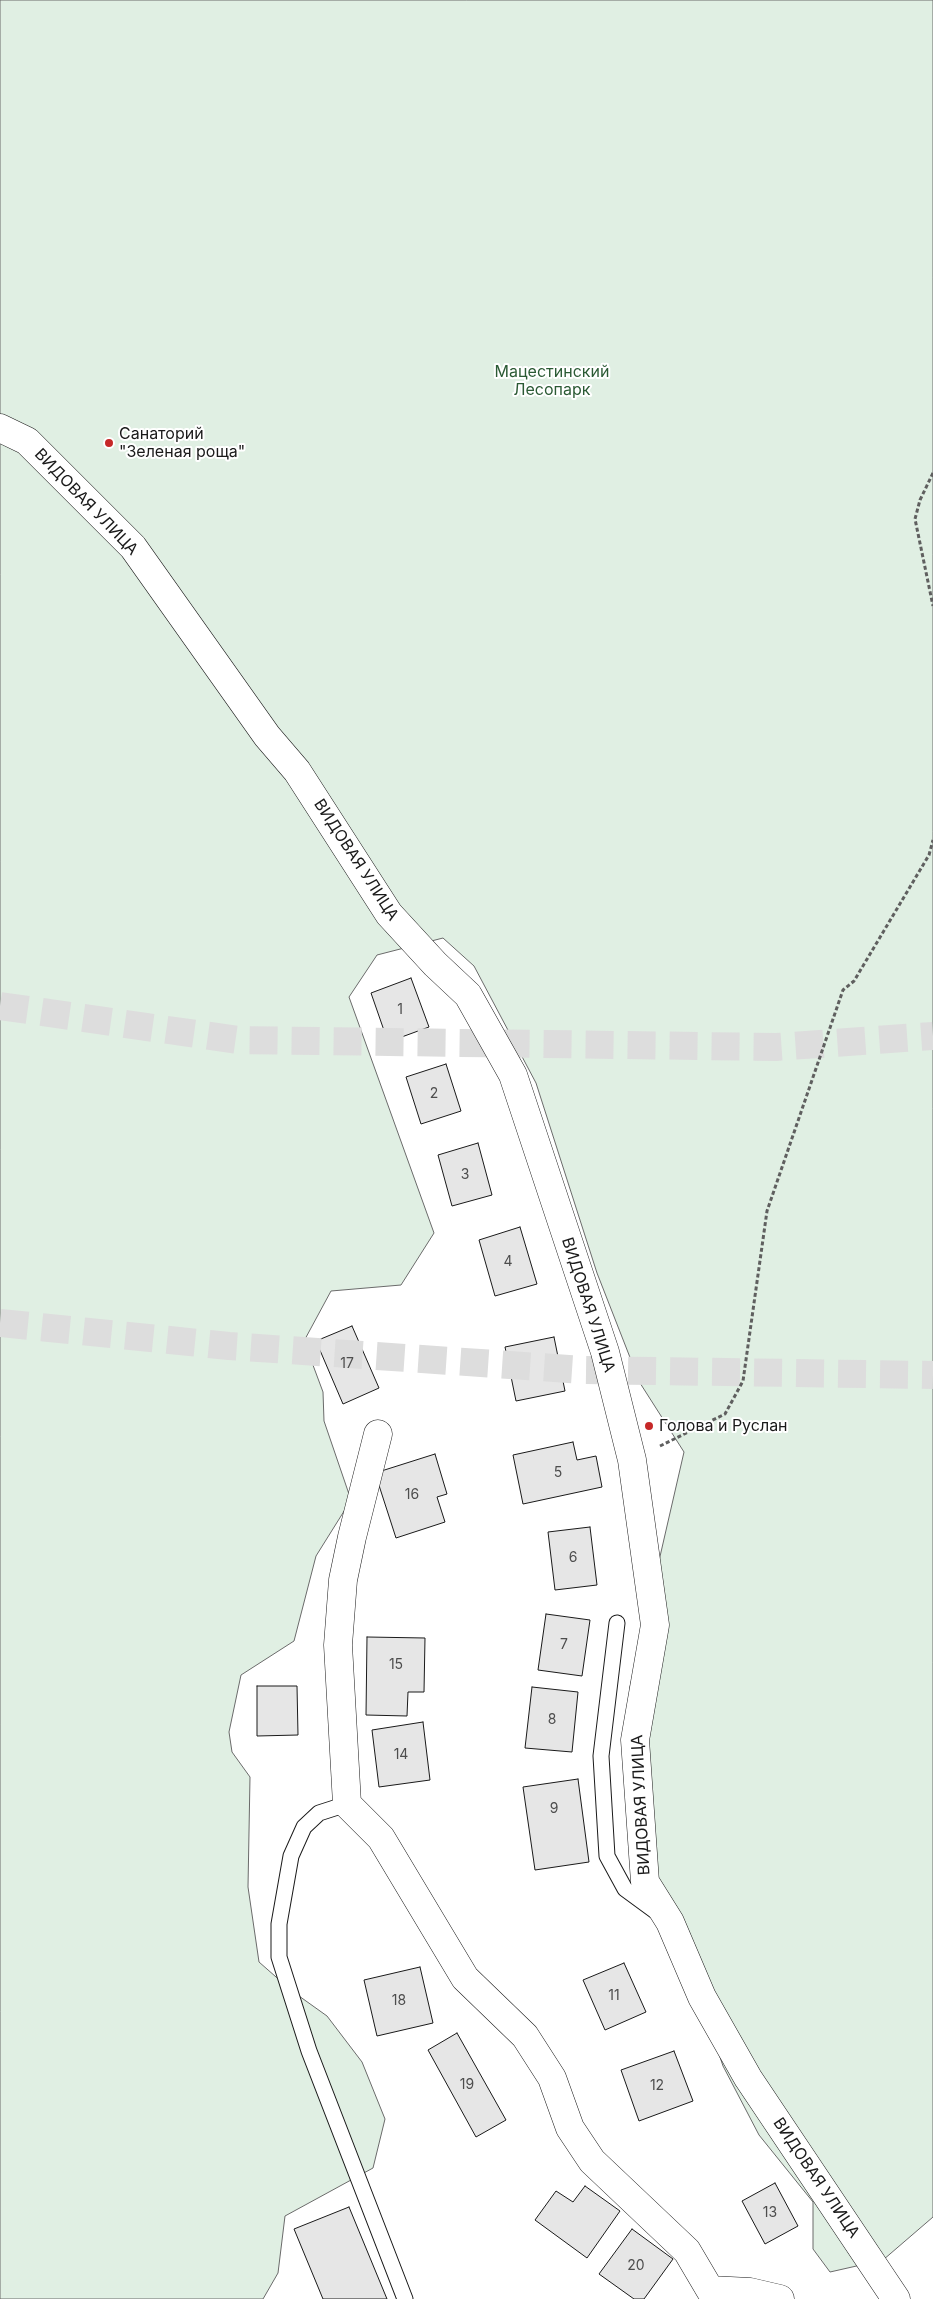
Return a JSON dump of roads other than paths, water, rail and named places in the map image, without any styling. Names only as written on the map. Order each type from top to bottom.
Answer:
[{"type":"street","name":"ВИДОВАЯ УЛИЦА","points":[[0,428],[27,441],[133,547],[268,736],[297,771],[389,914],[435,964],[468,995],[513,1075],[605,1352],[632,1460],[654,1625],[635,1740],[644,1882],[670,1922],[702,1997],[748,2078],[896,2299]]},
{"type":"street","points":[[378,1434],[343,1580],[338,1645],[347,1804],[380,1838],[465,1978],[526,2036],[552,2078],[570,2128],[592,2162],[687,2251],[708,2295],[750,2292],[780,2299]]},
{"type":"lane","points":[[617,1623],[602,1756],[607,1856],[625,1889],[670,1922]]},
{"type":"lane","points":[[347,1804],[320,1813],[304,1827],[291,1856],[279,1924],[279,1957],[309,2051],[405,2299]]},
{"type":"tunnel","points":[[0,1006],[238,1040],[776,1047],[933,1036]]},
{"type":"tunnel","points":[[0,1323],[229,1346],[584,1370],[933,1375]]},
{"type":"place","name":"Санаторий \"Зеленая роща\"","points":[[109,443]]},
{"type":"place","name":"Голова и Руслан","points":[[649,1426]]},
{"type":"park label","name":"Мацестинский Лесопарк","points":[[552,381]]}]
